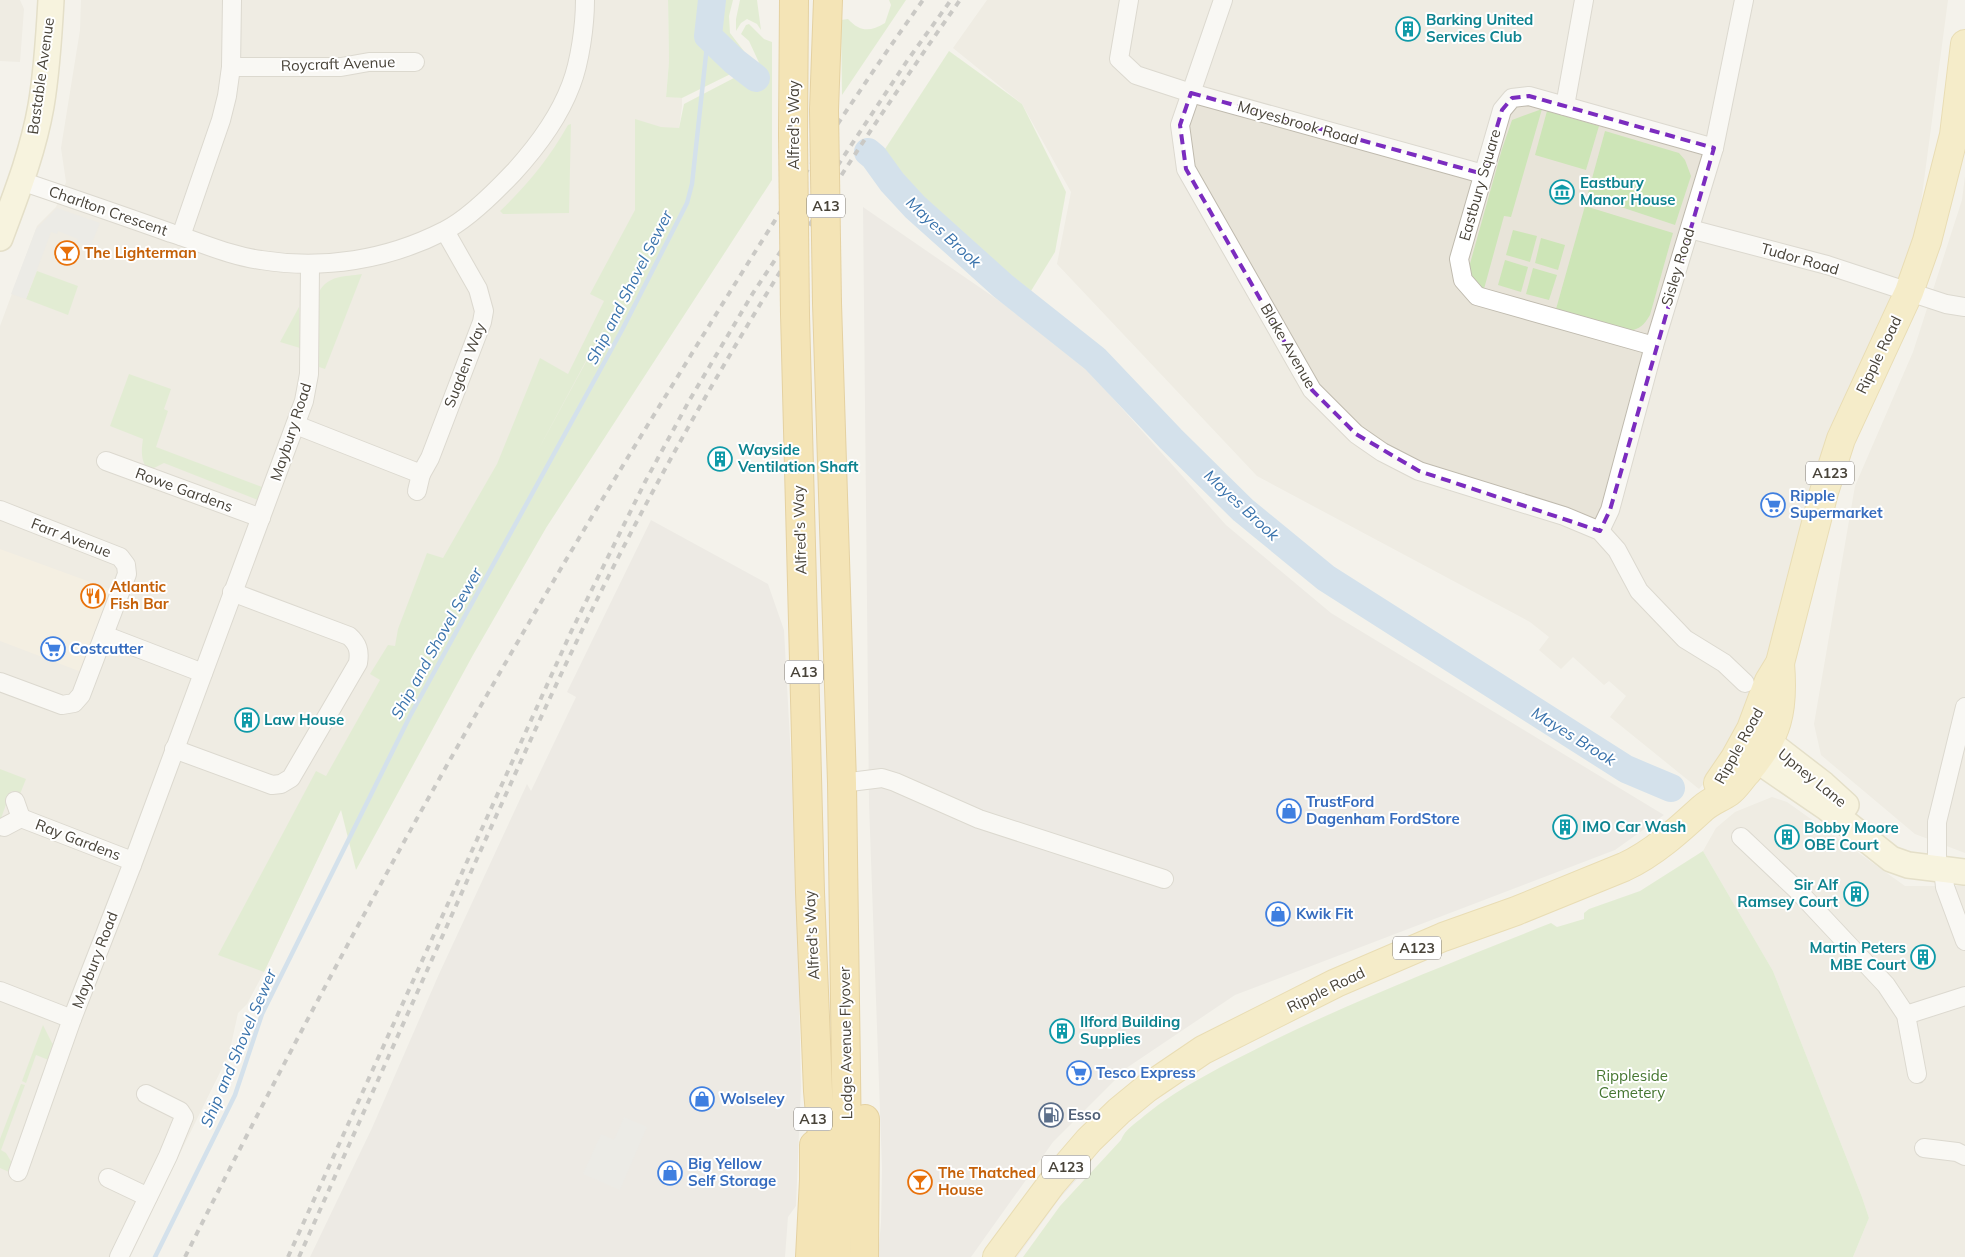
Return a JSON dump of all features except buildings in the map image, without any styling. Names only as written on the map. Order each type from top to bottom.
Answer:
[{"type":"highway","name":"Alfred's Way","points":[[794,0],[795,314],[816,1030]]},
{"type":"highway","name":"Alfred's Way","points":[[828,0],[824,110],[827,303],[842,783],[843,887]]},
{"type":"highway","name":"Lodge Avenue Flyover","points":[[836,1257],[839,1198],[847,1147],[843,887]]},
{"type":"highway","name":"A13","points":[[843,887],[858,946],[860,1057],[865,1108],[864,1257]]},
{"type":"highway","name":"Lodge Avenue Flyover","points":[[816,1030],[818,1091],[824,1148],[839,1198]]},
{"type":"highway","name":"A13","points":[[810,1257],[814,1180],[813,1118],[816,1030]]},
{"type":"main road","name":"Ripple Road","points":[[997,1257],[1052,1183],[1089,1140],[1118,1111],[1147,1088],[1203,1050],[1336,983],[1443,937],[1516,911],[1638,861],[1668,839],[1710,802],[1718,781],[1753,747],[1769,681],[1780,663],[1824,492],[1840,439],[1909,292],[1927,241],[1947,167],[1957,116],[1965,44]]},
{"type":"street","name":"Bastable Avenue","points":[[0,238],[21,181],[40,107],[48,46],[51,0]]},
{"type":"street","points":[[181,236],[221,120],[227,96],[231,67],[232,0]]},
{"type":"street","name":"Charlton Crescent","points":[[21,181],[181,236],[260,260],[310,265],[334,264],[378,256],[445,231],[478,206],[524,161],[548,129],[571,85],[585,14],[585,0]]},
{"type":"street","name":"Mayesbrook Road","points":[[1129,0],[1119,59],[1136,75],[1191,93],[1483,174]]},
{"type":"street","name":"Blake Avenue","points":[[1223,0],[1180,126],[1186,169],[1312,390],[1356,434],[1382,452],[1418,471],[1564,516],[1600,531],[1617,550],[1639,591],[1678,632],[1685,639],[1724,664],[1746,683]]},
{"type":"street","points":[[1565,106],[1584,0]]},
{"type":"street","name":"Sisley Road","points":[[1600,531],[1610,510],[1654,346],[1714,148],[1744,0]]},
{"type":"street","name":"Roycraft Avenue","points":[[231,67],[341,67],[369,62],[415,62]]},
{"type":"street","name":"Eastbury Square","points":[[1654,346],[1477,296],[1463,280],[1459,259],[1502,110],[1512,98],[1529,96],[1714,148]]},
{"type":"street","name":"Tudor Road","points":[[1690,229],[1827,266],[1946,304],[1965,307]]},
{"type":"street","name":"Sugden Way","points":[[296,425],[419,482],[482,322],[484,311],[478,289],[445,231]]},
{"type":"street","name":"Maybury Road","points":[[18,1172],[72,1020],[132,865],[304,401],[309,374],[310,265]]},
{"type":"street","name":"Rowe Gardens","points":[[106,461],[261,518]]},
{"type":"street","name":"Farr Avenue","points":[[0,510],[120,557],[126,565],[127,574],[81,695],[74,703],[62,705],[0,682]]},
{"type":"street","points":[[174,749],[272,785],[281,784],[291,778],[358,663],[357,643],[349,636],[232,592]]},
{"type":"street","points":[[104,634],[203,673]]},
{"type":"street","points":[[1965,707],[1937,822],[1945,888],[1965,941]]},
{"type":"street","name":"Upney Lane","points":[[1753,747],[1775,747],[1812,775],[1867,824],[1898,848],[1943,869]]},
{"type":"street","points":[[842,783],[882,778],[979,819],[1164,879]]},
{"type":"street","name":"Ray Gardens","points":[[15,801],[21,818]]},
{"type":"street","name":"Ray Gardens","points":[[4,827],[21,818],[127,859],[132,865]]},
{"type":"street","points":[[1741,837],[1798,890],[1886,985],[1906,1015],[1917,1074]]},
{"type":"street","points":[[0,991],[72,1020]]},
{"type":"street","points":[[1906,1015],[1965,996]]},
{"type":"street","points":[[119,1257],[168,1156],[184,1117],[180,1111],[146,1094]]},
{"type":"street","points":[[1924,1148],[1957,1152],[1965,1156]]},
{"type":"street","points":[[108,1178],[148,1197]]},
{"type":"highlighted area","points":[[1191,93],[1483,174],[1502,110],[1512,98],[1529,96],[1714,148],[1610,510],[1600,531],[1419,471],[1356,434],[1312,390],[1186,169],[1180,125]]},
{"type":"shaded area","points":[[0,0],[20,0],[24,9],[20,62],[0,61]]},
{"type":"shaded area","points":[[81,0],[668,0],[669,61],[666,96],[682,98],[682,106],[668,211],[341,809],[264,972],[247,1004],[238,1013],[229,1054],[129,1257],[0,1257],[0,326],[37,226],[56,207],[66,182],[61,148],[80,30]]},
{"type":"shaded area","points":[[987,0],[1948,0],[1915,248],[1773,651],[1729,755],[1699,789],[1610,717],[1626,696],[1609,681],[1604,685],[1573,657],[1561,669],[1539,650],[1549,637],[1530,622],[1257,476],[1057,264],[1071,192],[1022,104],[953,48]]},
{"type":"shaded area","points":[[1965,176],[1965,853],[1915,834],[1821,755],[1814,724],[1855,486],[1913,352],[1962,200]]},
{"type":"shaded area","points":[[863,207],[1069,349],[1226,525],[1331,613],[1664,815],[1615,850],[1235,995],[1128,1067],[1053,1142],[971,1257],[878,1257],[882,1168],[869,804]]},
{"type":"shaded area","points":[[57,208],[100,223],[90,247],[77,242],[78,239],[58,231],[57,234],[51,232],[26,299],[11,294],[36,229]]},
{"type":"shaded area","points":[[651,520],[768,584],[784,630],[796,849],[801,1086],[796,1206],[788,1217],[785,1257],[310,1257],[372,1128],[439,974],[527,784],[531,791],[576,697],[567,692]]},
{"type":"shaded area","points":[[0,549],[115,591],[84,673],[0,641]]},
{"type":"shaded area","points":[[1772,797],[1787,802],[1905,886],[1965,886],[1965,1257],[1853,1257],[1869,1218],[1862,1197],[1773,971],[1703,851],[1716,828],[1735,812]]},
{"type":"shaded area","points":[[624,1117],[647,1127],[620,1190],[583,1174],[601,1134],[614,1140]]},
{"type":"shaded area","points":[[1085,1165],[1088,1167],[1060,1198],[1017,1257],[1011,1257],[1056,1196]]},
{"type":"green space","points":[[668,0],[733,0],[729,16],[730,33],[753,63],[682,98],[666,97],[669,61]]},
{"type":"green space","points":[[740,0],[757,0],[761,30],[757,24],[747,19],[741,23],[736,31],[736,19]]},
{"type":"green space","points":[[889,0],[906,0],[842,95],[841,20],[848,19],[865,29],[880,26],[885,23],[891,5]]},
{"type":"green space","points":[[749,24],[764,39],[772,42],[772,180],[546,528],[473,655],[356,870],[341,810],[264,972],[218,955],[316,771],[326,776],[380,680],[370,674],[388,645],[395,646],[398,629],[427,553],[443,558],[497,464],[540,358],[568,374],[604,301],[590,294],[635,210],[635,119],[661,127],[679,128],[684,104],[755,67],[757,70],[751,86],[761,67],[749,41],[741,34],[746,25]],"holes":[[[623,292],[624,292],[537,452]]]},
{"type":"green space","points":[[949,51],[1022,104],[1066,192],[1055,252],[1031,291],[1004,273],[916,196],[885,149]]},
{"type":"green space","points":[[1542,109],[1511,217],[1504,216],[1484,289],[1474,287],[1466,278],[1512,120]]},
{"type":"green space","points":[[1547,111],[1599,126],[1586,170],[1535,155]]},
{"type":"green space","points":[[571,124],[569,213],[503,214],[500,211],[537,171],[568,125]]},
{"type":"green space","points":[[1605,131],[1679,153],[1685,160],[1691,176],[1675,225],[1591,197],[1588,193]]},
{"type":"green space","points":[[1585,206],[1673,233],[1650,315],[1639,328],[1629,331],[1556,309]]},
{"type":"green space","points":[[1513,230],[1537,236],[1530,262],[1506,255]]},
{"type":"green space","points":[[1541,238],[1565,245],[1558,270],[1535,263]]},
{"type":"green space","points":[[1505,260],[1528,267],[1521,292],[1498,285]]},
{"type":"green space","points":[[1533,268],[1557,275],[1549,300],[1526,294]]},
{"type":"green space","points":[[37,271],[78,286],[68,315],[26,299]]},
{"type":"green space","points":[[362,274],[325,369],[319,367],[319,292],[327,282]]},
{"type":"green space","points":[[299,307],[300,348],[280,342]]},
{"type":"green space","points":[[129,374],[171,389],[164,409],[168,411],[156,447],[262,487],[258,500],[164,463],[148,471],[142,456],[143,439],[110,426]]},
{"type":"green space","points":[[0,769],[26,779],[20,794],[11,791],[0,821]]},
{"type":"green space","name":"Rippleside Cemetery","points":[[1703,851],[1773,971],[1862,1197],[1869,1218],[1853,1257],[1023,1257],[1060,1206],[1128,1130],[1158,1105],[1189,1085],[1268,1043],[1408,980],[1551,923],[1557,927],[1584,919],[1584,913],[1589,909],[1640,891]]},
{"type":"green space","points":[[43,1025],[52,1043],[57,1045],[51,1061],[36,1055],[26,1083],[22,1081]]},
{"type":"green space","points":[[21,1084],[25,1085],[1,1150],[6,1153],[12,1163],[9,1172],[0,1168],[0,1139]]},
{"type":"waterway","name":"Mayes Brook","points":[[712,0],[708,36],[734,61],[756,78]]},
{"type":"waterway","name":"Ship and Shovel Sewer","points":[[155,1257],[235,1095],[262,1014],[410,716],[622,330],[687,203],[692,184],[708,36]]},
{"type":"waterway","name":"Mayes Brook","points":[[868,152],[915,207],[1003,286],[1095,359],[1171,439],[1243,510],[1326,578],[1626,769],[1671,788]]},
{"type":"railway","points":[[185,1257],[359,923],[545,596],[609,488],[765,236],[858,93],[923,0]]},
{"type":"railway","points":[[288,1257],[571,632],[645,482],[689,401],[753,293],[907,61],[951,0]]},
{"type":"railway","points":[[299,1257],[571,652],[636,523],[711,388],[790,256],[873,127],[960,0]]},
{"type":"place","name":"Barking United Services Club","points":[[1408,29]]},
{"type":"place","name":"Eastbury Manor House","points":[[1562,192]]},
{"type":"place","name":"The Lighterman","points":[[67,253]]},
{"type":"place","name":"Wayside Ventilation Shaft","points":[[720,459]]},
{"type":"place","name":"Ripple Supermarket","points":[[1773,505]]},
{"type":"place","name":"Atlantic Fish Bar","points":[[93,596]]},
{"type":"place","name":"Costcutter","points":[[53,649]]},
{"type":"place","name":"Law House","points":[[247,720]]},
{"type":"place","name":"TrustFord Dagenham FordStore","points":[[1289,811]]},
{"type":"place","name":"IMO Car Wash","points":[[1565,827]]},
{"type":"place","name":"Bobby Moore OBE Court","points":[[1787,837]]},
{"type":"place","name":"Sir Alf Ramsey Court","points":[[1856,894]]},
{"type":"place","name":"Kwik Fit","points":[[1278,914]]},
{"type":"place","name":"Martin Peters MBE Court","points":[[1923,957]]},
{"type":"place","name":"Ilford Building Supplies","points":[[1062,1031]]},
{"type":"place","name":"Tesco Express","points":[[1079,1073]]},
{"type":"place","name":"Wolseley","points":[[702,1099]]},
{"type":"place","name":"Esso","points":[[1051,1115]]},
{"type":"place","name":"Big Yellow Self Storage","points":[[670,1173]]},
{"type":"place","name":"The Thatched House","points":[[920,1182]]}]
